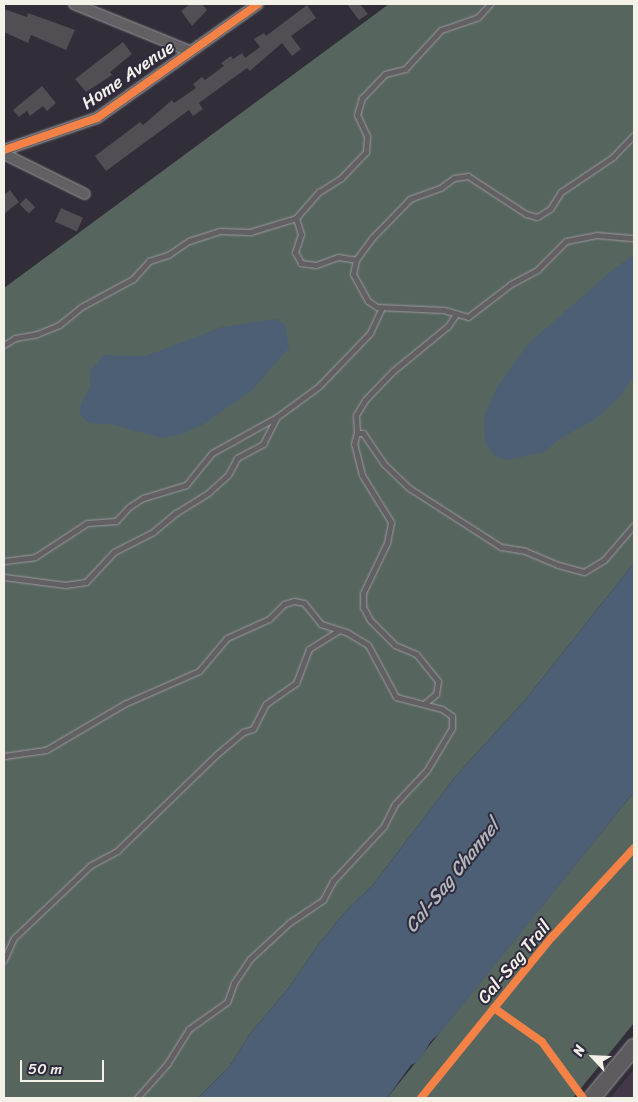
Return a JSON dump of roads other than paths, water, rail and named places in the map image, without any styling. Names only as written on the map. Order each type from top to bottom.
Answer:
[{"type":"main road","points":[[592,1098],[634,1047]]},
{"type":"street","points":[[74,4],[189,51]]},
{"type":"street","name":"Home Avenue","points":[[4,150],[97,118],[189,51],[258,4]]},
{"type":"street","points":[[4,154],[85,194]]},
{"type":"lane","points":[[4,345],[15,338],[37,334],[60,325],[81,307],[133,279],[149,261],[168,255],[189,241],[220,231],[250,232],[296,218],[319,192],[340,178],[366,152],[367,136],[357,115],[362,98],[385,74],[405,69],[441,30],[478,17],[490,4]]},
{"type":"lane","points":[[634,135],[613,157],[562,192],[550,209],[537,217],[526,214],[475,180],[462,175],[403,204],[356,260],[353,268],[355,280],[368,300],[381,308],[435,309],[456,314],[472,315],[511,284],[537,270],[566,240],[596,235],[634,238]]},
{"type":"lane","points":[[296,218],[301,234],[295,252],[301,263],[316,265],[338,256],[356,260]]},
{"type":"lane","points":[[4,561],[35,556],[87,523],[116,521],[129,506],[143,498],[186,485],[212,453],[277,417],[319,386],[370,333],[381,308]]},
{"type":"lane","points":[[424,704],[436,694],[438,681],[416,654],[395,645],[370,620],[363,607],[363,593],[387,543],[392,522],[362,475],[354,444],[357,433],[356,415],[365,400],[393,371],[448,326],[456,314]]},
{"type":"lane","points":[[4,577],[66,585],[86,582],[114,552],[153,532],[176,513],[209,492],[228,475],[237,458],[263,444],[277,417]]},
{"type":"lane","points":[[357,433],[363,433],[384,464],[409,488],[501,547],[525,551],[558,565],[584,572],[604,560],[634,526]]},
{"type":"lane","points":[[4,756],[46,750],[124,704],[199,671],[221,643],[269,619],[289,602],[304,603],[321,624],[341,630],[372,650],[396,696],[448,712],[453,722],[424,774],[395,804],[384,826],[333,880],[323,900],[290,922],[250,959],[234,983],[227,1002],[190,1029],[168,1063],[136,1098]]},
{"type":"lane","points":[[4,960],[14,938],[91,865],[117,851],[224,748],[243,732],[253,729],[266,704],[296,682],[309,649],[341,630]]},
{"type":"water","points":[[634,255],[634,375],[622,395],[593,421],[564,436],[544,452],[507,460],[494,456],[485,442],[484,416],[498,385],[529,343],[616,267]]},
{"type":"water","points":[[276,319],[285,325],[289,348],[252,390],[204,424],[182,434],[162,438],[110,424],[89,423],[80,415],[81,404],[90,387],[90,371],[104,355],[146,356],[222,327]]},
{"type":"water","name":"Cal-Sag Channel","points":[[634,563],[634,792],[441,1032],[431,1041],[419,1061],[411,1065],[387,1098],[198,1098],[230,1066],[249,1035],[287,990],[318,945],[346,911],[372,886],[455,777],[526,699]]}]
